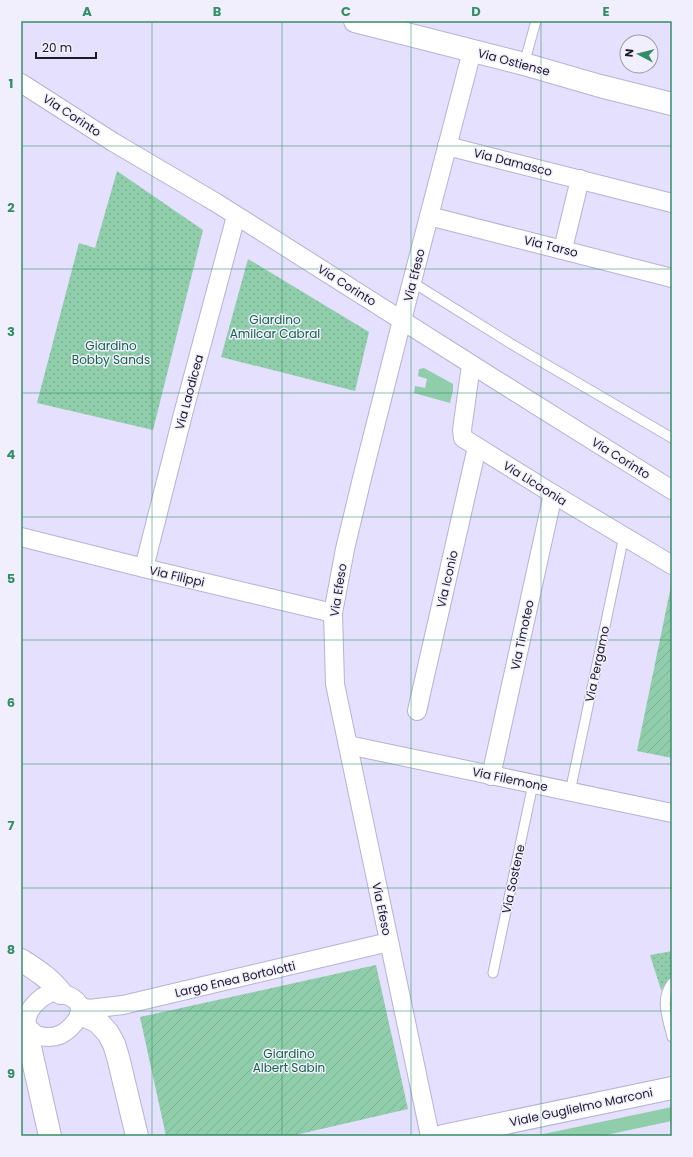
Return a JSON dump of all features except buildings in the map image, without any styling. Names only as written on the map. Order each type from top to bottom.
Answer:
[{"type":"main road","name":"Via Ostiense","points":[[355,21],[524,64],[600,86],[672,104]]},
{"type":"main road","points":[[21,960],[44,976],[57,987],[61,993]]},
{"type":"main road","points":[[81,1011],[98,1022],[108,1033],[114,1044],[136,1136]]},
{"type":"main road","points":[[26,1029],[50,1136]]},
{"type":"main road","name":"Viale Guglielmo Marconi","points":[[443,1136],[672,1088]]},
{"type":"street","name":"Via Efeso","points":[[430,1136],[336,684],[333,613],[345,549],[363,474],[472,51]]},
{"type":"street","name":"Via Corinto","points":[[21,83],[113,142],[215,202],[471,365],[672,490]]},
{"type":"street","name":"Via Damasco","points":[[447,146],[672,203]]},
{"type":"street","points":[[563,249],[580,179]]},
{"type":"street","name":"Via Laodicea","points":[[144,568],[236,216]]},
{"type":"street","name":"Via Tarso","points":[[429,216],[672,278]]},
{"type":"street","name":"Via Licaonia","points":[[471,365],[462,430],[463,438],[672,565]]},
{"type":"street","name":"Via Iconio","points":[[417,711],[477,447]]},
{"type":"street","name":"Via Timoteo","points":[[491,776],[553,494]]},
{"type":"street","name":"Via Filippi","points":[[21,537],[333,613]]},
{"type":"street","name":"Via Filemone","points":[[348,745],[672,813]]},
{"type":"street","name":"Largo Enea Bortolotti","points":[[81,1011],[123,1005],[389,942]]},
{"type":"street","points":[[49,993],[61,993],[74,998],[81,1011],[69,1030],[59,1035],[48,1037],[38,1036],[26,1029],[27,1017],[32,1008],[49,993]]},
{"type":"lane","points":[[524,64],[536,21]]},
{"type":"lane","points":[[412,282],[513,344],[672,438]]},
{"type":"lane","name":"Via Pergamo","points":[[570,792],[624,536]]},
{"type":"lane","name":"Via Sostene","points":[[493,973],[533,784]]},
{"type":"lane","points":[[671,1031],[666,1010],[665,996],[672,983]]},
{"type":"green space","name":"Giardino Bobby Sands","points":[[117,171],[203,230],[153,430],[37,403],[79,243],[95,248]]},
{"type":"green space","name":"Giardino Amilcar Cabral","points":[[248,259],[369,332],[355,391],[221,357]]},
{"type":"green space","points":[[424,368],[453,384],[450,403],[414,393],[415,386],[425,388],[427,379],[418,376],[419,369]]},
{"type":"green space","points":[[672,586],[672,758],[637,751]]},
{"type":"green space","points":[[672,951],[672,976],[661,990],[650,955]]},
{"type":"green space","name":"Giardino Albert Sabin","points":[[376,965],[408,1109],[291,1136],[166,1136],[140,1017]]},
{"type":"green space","points":[[672,1107],[672,1121],[601,1136],[534,1136]]}]
